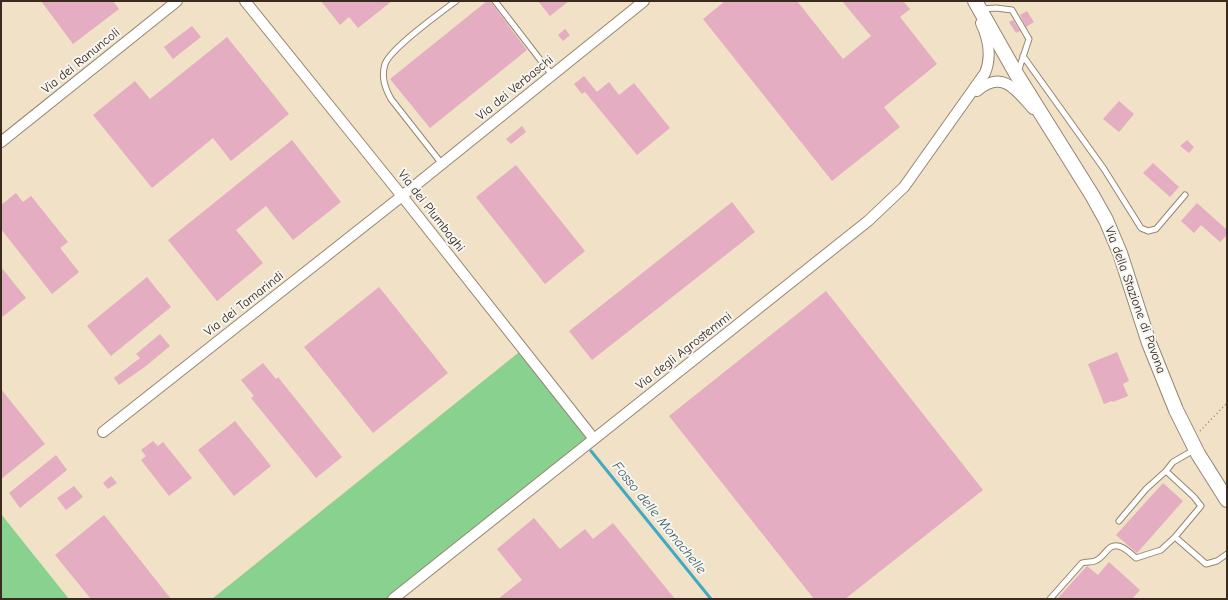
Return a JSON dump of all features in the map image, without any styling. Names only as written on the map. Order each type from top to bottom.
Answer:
[{"type":"main road","name":"Via della Stazione di Pavona","points":[[975,4],[1050,129],[1092,195],[1115,240],[1156,361],[1176,410],[1193,445],[1227,500]]},
{"type":"street","name":"Via dei Ranuncoli","points":[[1,142],[176,1]]},
{"type":"street","name":"Via dei Plumbaghi","points":[[245,1],[402,196],[594,439]]},
{"type":"street","name":"Via dei Verbaschi","points":[[402,196],[644,1]]},
{"type":"street","name":"Via degli Agrostemmi","points":[[393,599],[868,221],[904,187],[967,101],[985,73],[989,54],[988,43],[975,4]]},
{"type":"street","name":"Via degli Agrostemmi","points":[[967,101],[984,85],[996,81],[1004,82],[1019,93],[1050,129]]},
{"type":"street","name":"Via dei Tamarindi","points":[[103,432],[402,196]]},
{"type":"lane","points":[[442,164],[391,99],[385,88],[384,75],[385,64],[394,50],[456,1]]},
{"type":"lane","points":[[495,1],[552,75]]},
{"type":"lane","points":[[975,4],[1012,10],[1029,40],[1017,75]]},
{"type":"lane","points":[[1023,56],[1104,170],[1141,228],[1148,231],[1156,229],[1185,195]]},
{"type":"lane","points":[[1120,521],[1146,489],[1173,462],[1193,445]]},
{"type":"lane","points":[[1050,599],[1082,564],[1096,561],[1112,546],[1123,548],[1136,558],[1161,550],[1175,537],[1201,506],[1194,497],[1166,470]]},
{"type":"lane","points":[[1175,537],[1206,564],[1217,561],[1227,554]]},
{"type":"path","points":[[1193,445],[1227,404]]},
{"type":"green space","points":[[523,349],[594,439],[393,599],[212,599]]},
{"type":"green space","points":[[1,514],[69,599],[1,599]]},
{"type":"building","points":[[41,1],[113,1],[119,9],[73,44]]},
{"type":"building","points":[[321,1],[392,1],[358,28],[349,17],[340,25]]},
{"type":"building","points":[[487,1],[490,1],[527,50],[430,128],[390,79]]},
{"type":"building","points":[[538,1],[569,1],[550,16]]},
{"type":"building","points":[[725,1],[797,1],[843,59],[871,36],[842,1],[903,1],[910,9],[900,17],[937,64],[884,107],[900,127],[832,181],[703,19]]},
{"type":"building","points":[[1027,11],[1034,22],[1026,27],[1020,15]]},
{"type":"building","points":[[1013,20],[1020,31],[1016,33],[1009,22]]},
{"type":"building","points":[[192,26],[201,37],[173,59],[164,47]]},
{"type":"building","points":[[565,29],[570,35],[563,41],[558,35]]},
{"type":"building","points":[[227,37],[289,114],[231,161],[213,138],[152,188],[93,115],[135,81],[150,99]]},
{"type":"building","points":[[584,76],[597,92],[609,82],[619,95],[634,83],[670,128],[637,155],[585,92],[582,94],[574,84]]},
{"type":"building","points":[[1119,101],[1134,114],[1119,132],[1103,119]]},
{"type":"building","points":[[522,126],[526,132],[511,144],[506,139]]},
{"type":"building","points":[[292,140],[341,202],[293,240],[266,206],[236,230],[263,263],[217,301],[168,240]]},
{"type":"building","points":[[1187,140],[1194,147],[1189,153],[1180,146]]},
{"type":"building","points":[[1153,163],[1179,187],[1170,197],[1143,173]]},
{"type":"building","points":[[516,165],[585,251],[545,284],[476,197]]},
{"type":"building","points":[[16,193],[23,202],[31,196],[68,242],[60,248],[79,272],[52,294],[1,229],[1,205]]},
{"type":"building","points":[[732,202],[755,232],[592,360],[569,331]]},
{"type":"building","points":[[1197,203],[1227,230],[1227,235],[1220,242],[1201,225],[1194,233],[1181,221]]},
{"type":"building","points":[[1,267],[26,298],[1,318]]},
{"type":"building","points":[[147,277],[171,307],[111,356],[87,326]]},
{"type":"building","points":[[379,287],[448,373],[373,433],[304,347]]},
{"type":"building","points":[[826,291],[983,490],[845,599],[814,599],[669,416]]},
{"type":"building","points":[[160,334],[170,346],[146,366],[119,385],[114,378],[140,358],[136,354]]},
{"type":"building","points":[[1117,352],[1129,381],[1123,384],[1128,396],[1104,404],[1088,364]]},
{"type":"building","points":[[263,363],[276,379],[278,377],[342,457],[316,478],[251,398],[254,396],[241,380]]},
{"type":"building","points":[[1,389],[45,444],[1,479]]},
{"type":"building","points":[[235,421],[271,466],[234,496],[198,450]]},
{"type":"building","points":[[153,441],[158,446],[163,442],[192,478],[169,496],[141,460],[146,456],[141,450]]},
{"type":"building","points":[[56,455],[67,470],[20,508],[9,493]]},
{"type":"building","points":[[111,476],[117,483],[108,489],[103,483]]},
{"type":"building","points":[[1163,483],[1183,501],[1137,553],[1116,535]]},
{"type":"building","points":[[74,486],[83,497],[66,510],[57,498]]},
{"type":"building","points":[[104,515],[171,599],[91,599],[55,555]]},
{"type":"building","points":[[534,518],[560,549],[585,529],[593,539],[613,523],[675,599],[498,599],[522,580],[497,549]]},
{"type":"building","points":[[1109,562],[1140,590],[1132,599],[1057,599],[1087,566],[1098,575]]},
{"type":"waterway","name":"Fosso delle Monachelle","points":[[591,451],[711,599]]}]
